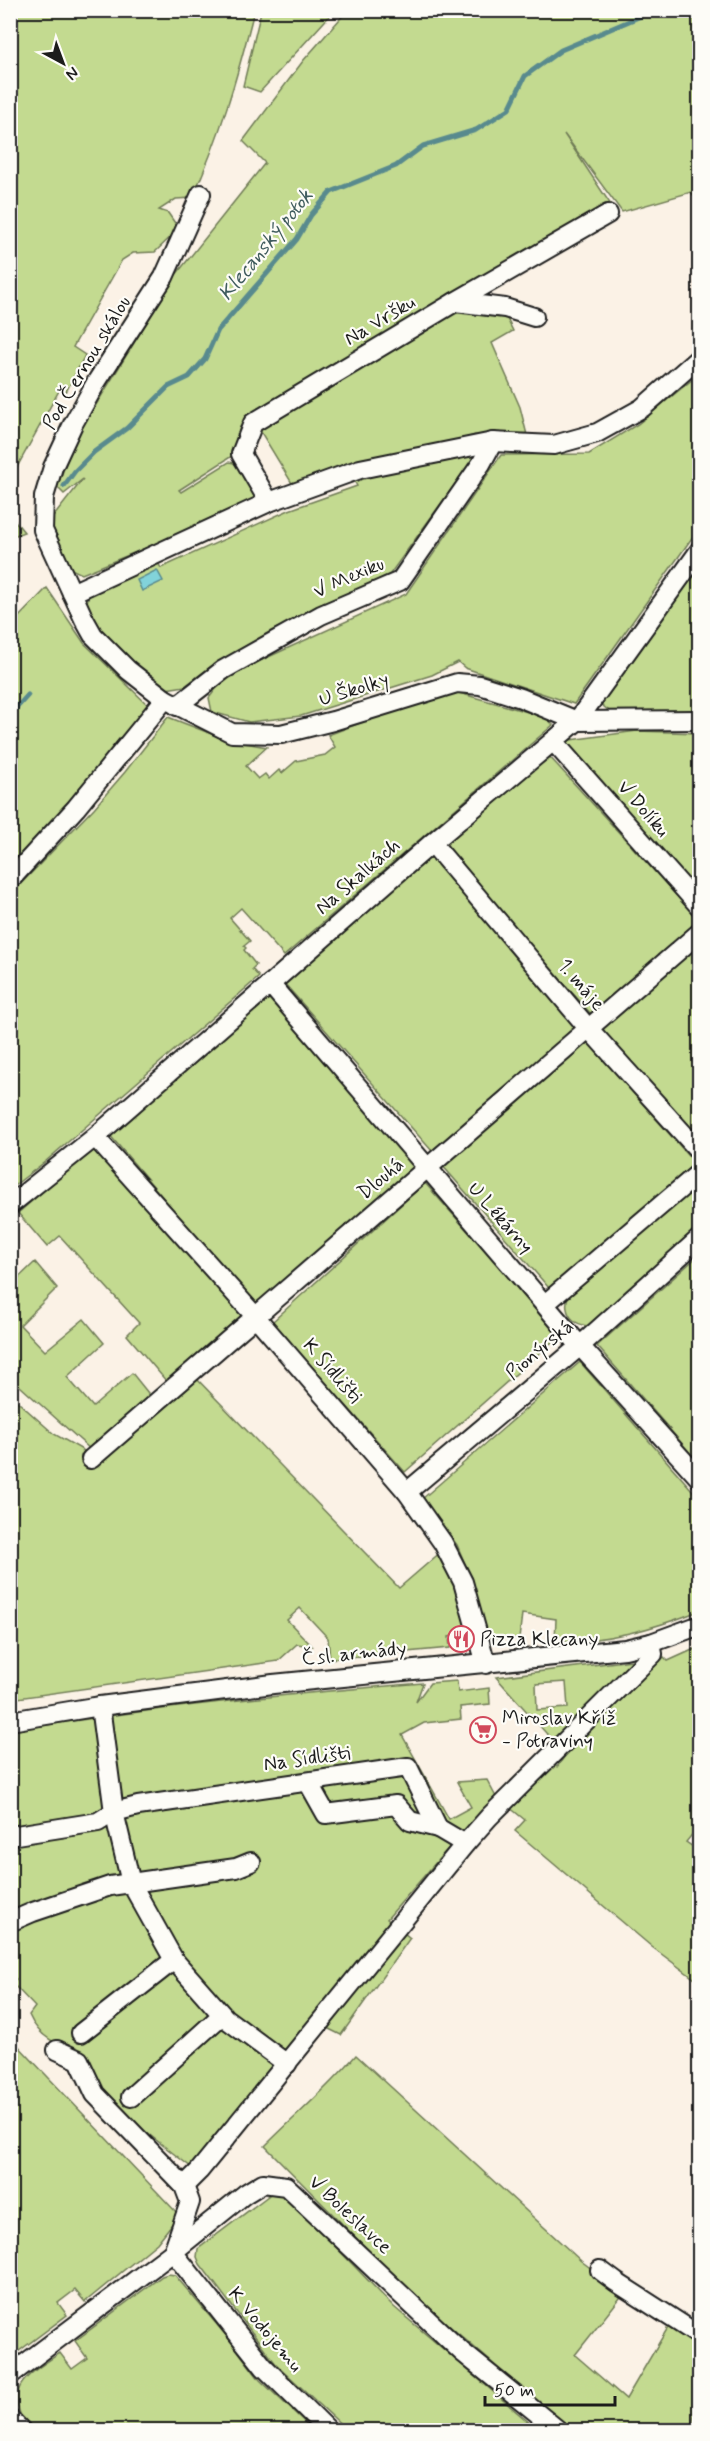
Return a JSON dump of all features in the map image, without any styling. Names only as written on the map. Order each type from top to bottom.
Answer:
[{"type":"street","name":"Pod Černou skálou","points":[[72,593],[43,530],[44,497],[53,467],[97,381],[164,277],[201,194]]},
{"type":"street","name":"Na Vršku","points":[[269,502],[241,454],[253,423],[608,214]]},
{"type":"street","points":[[455,302],[505,308],[534,317]]},
{"type":"street","points":[[72,593],[269,502],[360,469],[493,442],[554,445],[597,433],[642,408],[699,357]]},
{"type":"street","name":"V Mexiku","points":[[10,880],[171,702],[321,615],[400,581],[481,464],[493,442]]},
{"type":"street","name":"Na Skalkách","points":[[10,1205],[95,1137],[432,843],[577,721],[699,550]]},
{"type":"street","name":"U Školky","points":[[72,593],[93,635],[128,670],[171,702],[232,733],[280,734],[333,721],[457,683],[480,685],[521,698],[577,721],[699,720]]},
{"type":"street","name":"V Dolíku","points":[[553,741],[699,908]]},
{"type":"street","name":"1. máje","points":[[432,843],[588,1028],[699,1152]]},
{"type":"street","name":"Dlouhá","points":[[91,1459],[699,932]]},
{"type":"street","name":"U Lékárny","points":[[270,984],[580,1346],[699,1479]]},
{"type":"street","name":"K Sídlišti","points":[[95,1137],[255,1316],[407,1492],[443,1543],[463,1582],[486,1664]]},
{"type":"street","name":"Pionýrská","points":[[545,1304],[699,1172]]},
{"type":"street","name":"Pionýrská","points":[[407,1492],[580,1346],[699,1238]]},
{"type":"street","name":"Čsl. armády","points":[[10,1721],[100,1706],[273,1684],[599,1652],[651,1643],[699,1625]]},
{"type":"street","points":[[184,2186],[200,2171],[465,1844],[489,1817],[653,1654],[651,1643]]},
{"type":"street","points":[[100,1706],[114,1812],[131,1883],[174,1960],[222,2015],[287,2064]]},
{"type":"street","name":"Na Sídlišti","points":[[10,1836],[98,1822],[114,1812],[138,1806],[408,1767],[438,1828]]},
{"type":"street","points":[[308,1782],[326,1814],[396,1805],[410,1821],[438,1828],[465,1844]]},
{"type":"street","points":[[10,1922],[110,1886],[236,1868],[251,1862]]},
{"type":"street","points":[[81,2032],[174,1960]]},
{"type":"street","points":[[131,2097],[222,2015]]},
{"type":"street","points":[[57,2050],[79,2060],[94,2094],[184,2186],[190,2202],[173,2252]]},
{"type":"street","name":"V Boleslavce","points":[[10,2376],[245,2194],[263,2183],[286,2186],[462,2352],[558,2430]]},
{"type":"street","name":"K Vodojemu","points":[[173,2252],[264,2367],[328,2430]]},
{"type":"street","points":[[600,2270],[699,2336]]},
{"type":"street","points":[[10,2419],[21,2430]]},
{"type":"green space","points":[[10,11],[254,11],[228,106],[192,198],[176,199],[159,210],[168,213],[179,229],[155,252],[133,253],[122,260],[73,347],[85,355],[66,392],[60,389],[16,469],[10,466],[11,380],[18,366],[10,364]]},
{"type":"green space","points":[[261,11],[334,11],[260,92],[243,86]]},
{"type":"green space","points":[[347,11],[699,11],[699,203],[691,192],[622,212],[564,134],[611,205],[240,427],[232,456],[179,490],[181,492],[229,462],[234,463],[256,491],[256,498],[200,526],[82,574],[71,569],[50,521],[83,479],[64,494],[57,487],[75,439],[175,276],[265,163],[243,141],[303,61]]},
{"type":"green space","points":[[454,308],[506,317],[513,331],[492,343],[520,407],[527,435],[483,437],[475,435],[293,485],[259,429]]},
{"type":"green space","points":[[699,374],[699,528],[574,704],[465,668],[458,662],[432,675],[301,716],[249,722],[212,712],[209,698],[225,677],[406,594],[501,455],[589,454],[638,424]]},
{"type":"green space","points":[[477,449],[471,462],[390,574],[271,631],[210,667],[185,686],[166,689],[114,646],[91,618],[87,605],[90,594],[157,561],[161,568],[289,510],[357,486],[353,479]]},
{"type":"green space","points":[[11,516],[24,532],[11,537]]},
{"type":"green space","points":[[699,561],[699,712],[613,714],[598,702]]},
{"type":"green space","points":[[47,588],[84,643],[151,708],[79,795],[11,867],[11,625]]},
{"type":"green space","points":[[448,690],[546,717],[553,725],[284,956],[241,908],[230,918],[250,941],[244,946],[246,948],[244,950],[256,965],[252,969],[259,977],[46,1161],[11,1188],[11,894],[94,808],[168,717],[227,740],[267,747],[246,766],[258,779],[265,774],[269,779],[279,770],[282,773],[296,761],[325,755],[335,747],[328,735]]},
{"type":"green space","points":[[637,731],[699,733],[699,895],[566,743],[570,740]]},
{"type":"green space","points":[[548,755],[699,920],[591,1014],[444,846]]},
{"type":"green space","points":[[432,856],[577,1027],[432,1151],[284,983]]},
{"type":"green space","points":[[699,941],[699,1143],[600,1027]]},
{"type":"green space","points":[[269,997],[415,1168],[257,1308],[108,1133]]},
{"type":"green space","points":[[587,1041],[695,1163],[549,1288],[442,1165]]},
{"type":"green space","points":[[96,1146],[244,1314],[167,1382],[127,1335],[139,1323],[60,1236],[47,1247],[18,1213]]},
{"type":"green space","points":[[699,1182],[699,1231],[591,1326],[574,1321],[568,1313],[568,1296]]},
{"type":"green space","points":[[425,1183],[560,1335],[405,1472],[272,1322]]},
{"type":"green space","points":[[699,1255],[699,1463],[597,1346]]},
{"type":"green space","points":[[35,1262],[57,1288],[20,1325],[45,1351],[84,1319],[104,1343],[67,1377],[93,1407],[132,1373],[148,1393],[147,1400],[90,1449],[11,1378],[11,1285]]},
{"type":"green space","points":[[580,1362],[699,1498],[699,1611],[663,1624],[611,1637],[555,1642],[556,1619],[522,1614],[519,1639],[487,1637],[468,1571],[457,1545],[422,1499]]},
{"type":"green space","points":[[195,1377],[399,1588],[442,1551],[466,1616],[469,1634],[449,1637],[450,1648],[330,1659],[328,1638],[300,1608],[287,1620],[312,1646],[297,1644],[278,1661],[11,1699],[10,1395],[54,1434],[102,1461]]},
{"type":"green space","points":[[699,1647],[699,1826],[686,1842],[699,1851],[699,1982],[652,1947],[515,1831],[525,1820],[509,1807],[553,1764],[557,1767],[581,1734],[664,1657],[668,1661]]},
{"type":"green space","points":[[632,1660],[633,1664],[554,1742],[496,1677]],"holes":[[[566,1682],[568,1708],[537,1710],[536,1684]]]},
{"type":"green space","points":[[457,1681],[458,1692],[489,1688],[490,1704],[460,1707],[461,1719],[424,1723],[402,1735],[449,1819],[471,1807],[457,1782],[487,1780],[497,1799],[444,1853],[387,1919],[410,1938],[341,2035],[327,2028],[205,2178],[142,2129],[99,2086],[87,2058],[58,2041],[56,2043],[52,2041],[40,2031],[29,2015],[35,2007],[16,1987],[11,1992],[11,1985],[16,1979],[10,1973],[11,1731],[216,1702],[423,1683],[416,1702],[430,1683]]},
{"type":"green space","points":[[10,2037],[179,2215],[157,2243],[85,2302],[75,2290],[58,2303],[67,2315],[11,2357],[11,2254],[16,2249],[10,2241]]},
{"type":"green space","points":[[356,2055],[581,2261],[624,2293],[575,2355],[626,2399],[670,2324],[699,2342],[699,2392],[691,2430],[570,2430],[409,2291],[265,2146]]},
{"type":"green space","points":[[272,2193],[282,2195],[291,2201],[394,2307],[538,2430],[347,2430],[276,2364],[197,2257],[198,2249]]},
{"type":"green space","points":[[175,2275],[260,2380],[313,2430],[30,2430],[17,2405],[17,2395],[27,2377],[60,2353],[72,2369],[87,2358],[75,2341],[162,2276]]},
{"type":"water","points":[[157,570],[163,581],[142,591],[137,580]]},
{"type":"waterway","name":"Klecanský potok","points":[[64,486],[94,452],[127,428],[168,387],[189,377],[205,359],[218,330],[297,239],[311,215],[331,192],[396,166],[423,146],[476,130],[509,109],[525,76],[561,50],[655,10]]},
{"type":"waterway","name":"Klecanský potok","points":[[10,715],[28,695]]},
{"type":"place","name":"Pizza Klecany","points":[[461,1639]]},
{"type":"place","name":"Miroslav Kříž - Potraviny","points":[[483,1730]]}]
